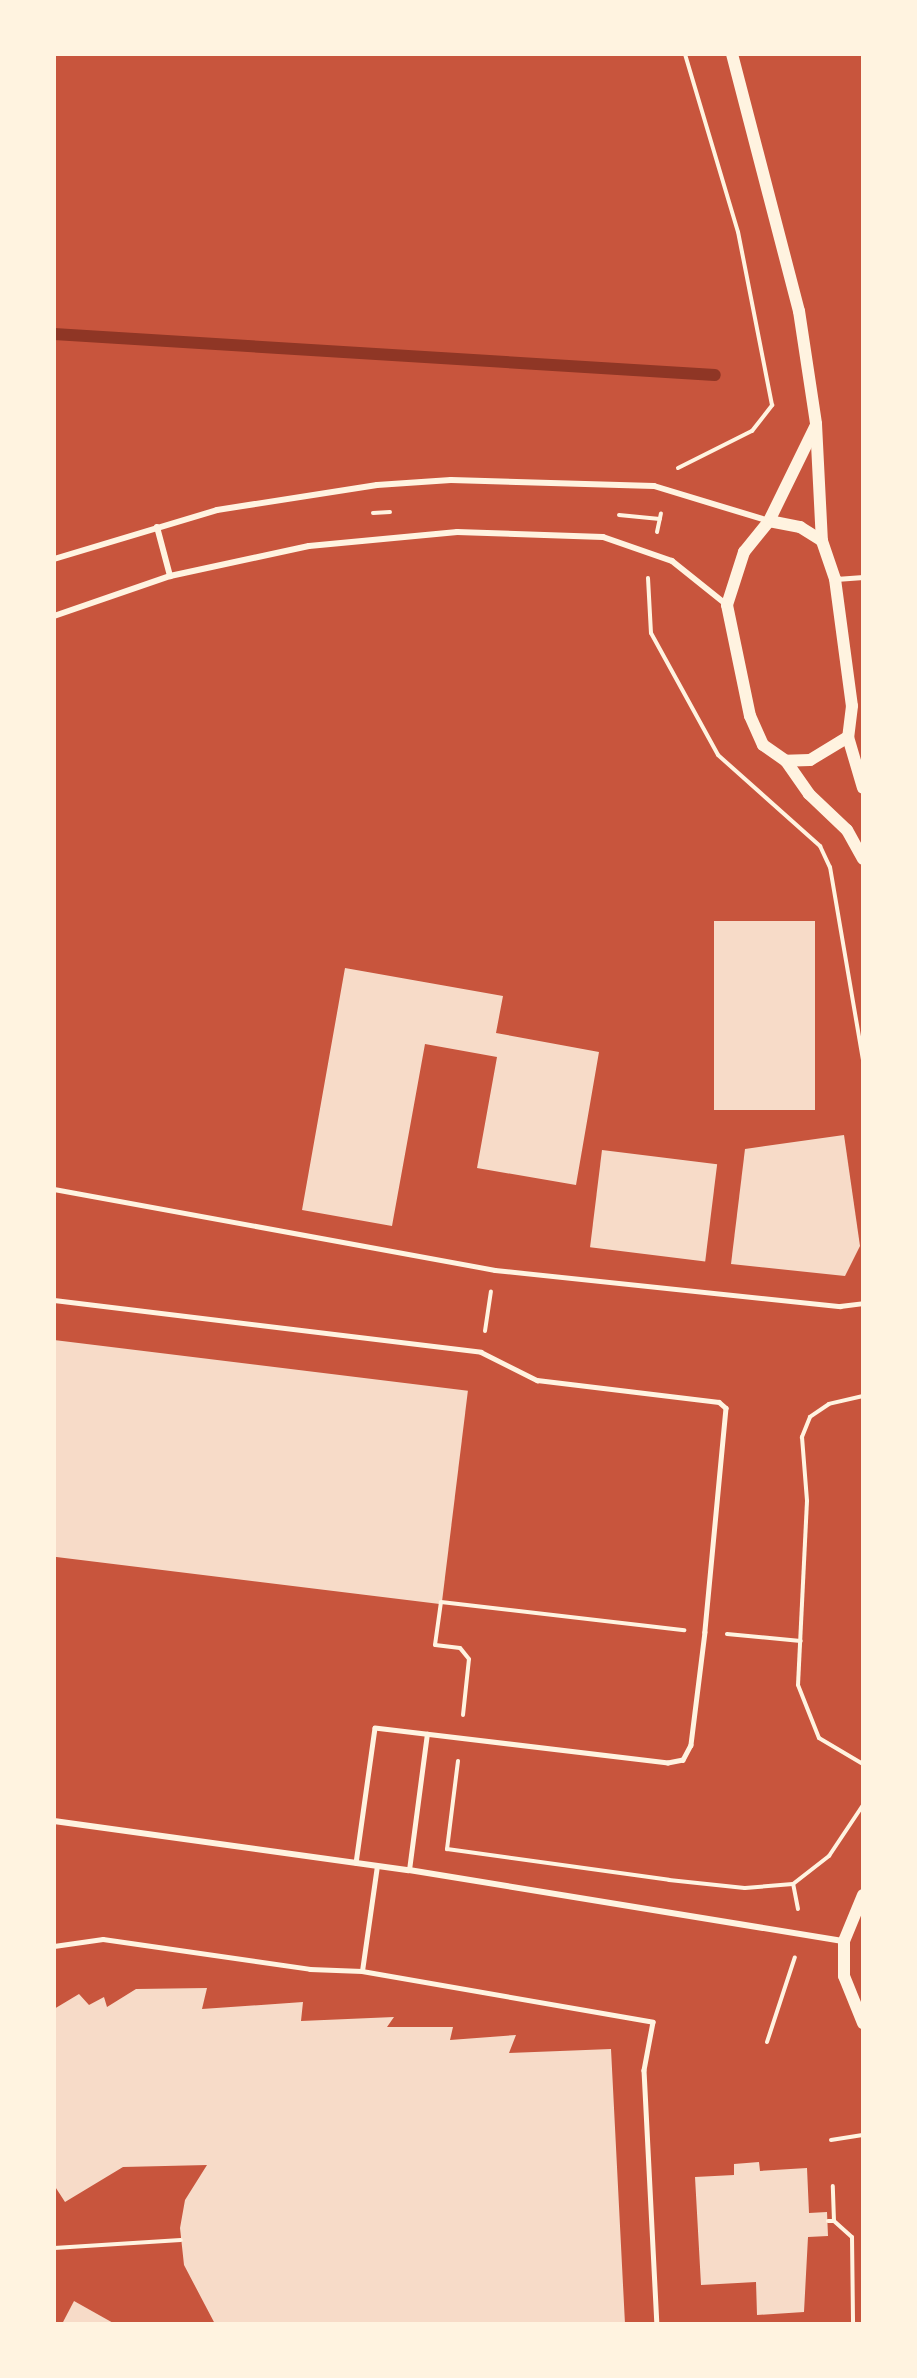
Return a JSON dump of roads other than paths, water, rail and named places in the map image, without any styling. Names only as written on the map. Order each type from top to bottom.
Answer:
[{"type":"main road","points":[[732,54],[799,311],[816,424],[822,541],[835,579],[852,706],[848,737],[863,788]]},
{"type":"main road","points":[[816,424],[769,521],[744,552],[727,605],[750,716],[763,745],[786,761],[809,794],[847,830],[863,859]]},
{"type":"main road","points":[[769,521],[800,527],[822,541]]},
{"type":"main road","points":[[786,761],[810,759],[848,737]]},
{"type":"main road","points":[[863,1895],[844,1941],[844,1976],[863,2023]]},
{"type":"street","points":[[54,559],[157,527],[296,496],[451,480],[654,486],[769,521]]},
{"type":"street","points":[[157,527],[170,576]]},
{"type":"street","points":[[54,616],[170,576],[309,546],[457,532],[603,537],[672,561],[727,605]]},
{"type":"street","points":[[54,1821],[409,1870],[844,1941]]},
{"type":"lane","points":[[835,579],[863,576]]},
{"type":"lane","points":[[54,1189],[495,1270],[840,1306],[863,1303]]},
{"type":"lane","points":[[54,1300],[481,1352],[537,1380],[719,1402],[726,1408],[729,1418],[705,1632],[691,1745],[683,1760],[668,1763],[375,1728],[356,1863]]},
{"type":"lane","points":[[409,1870],[427,1734]]},
{"type":"lane","points":[[362,1971],[377,1866]]},
{"type":"lane","points":[[54,1946],[103,1939],[310,1969],[362,1971],[653,2022],[645,2070],[657,2324]]},
{"type":"waterway","points":[[54,334],[715,375]]}]
